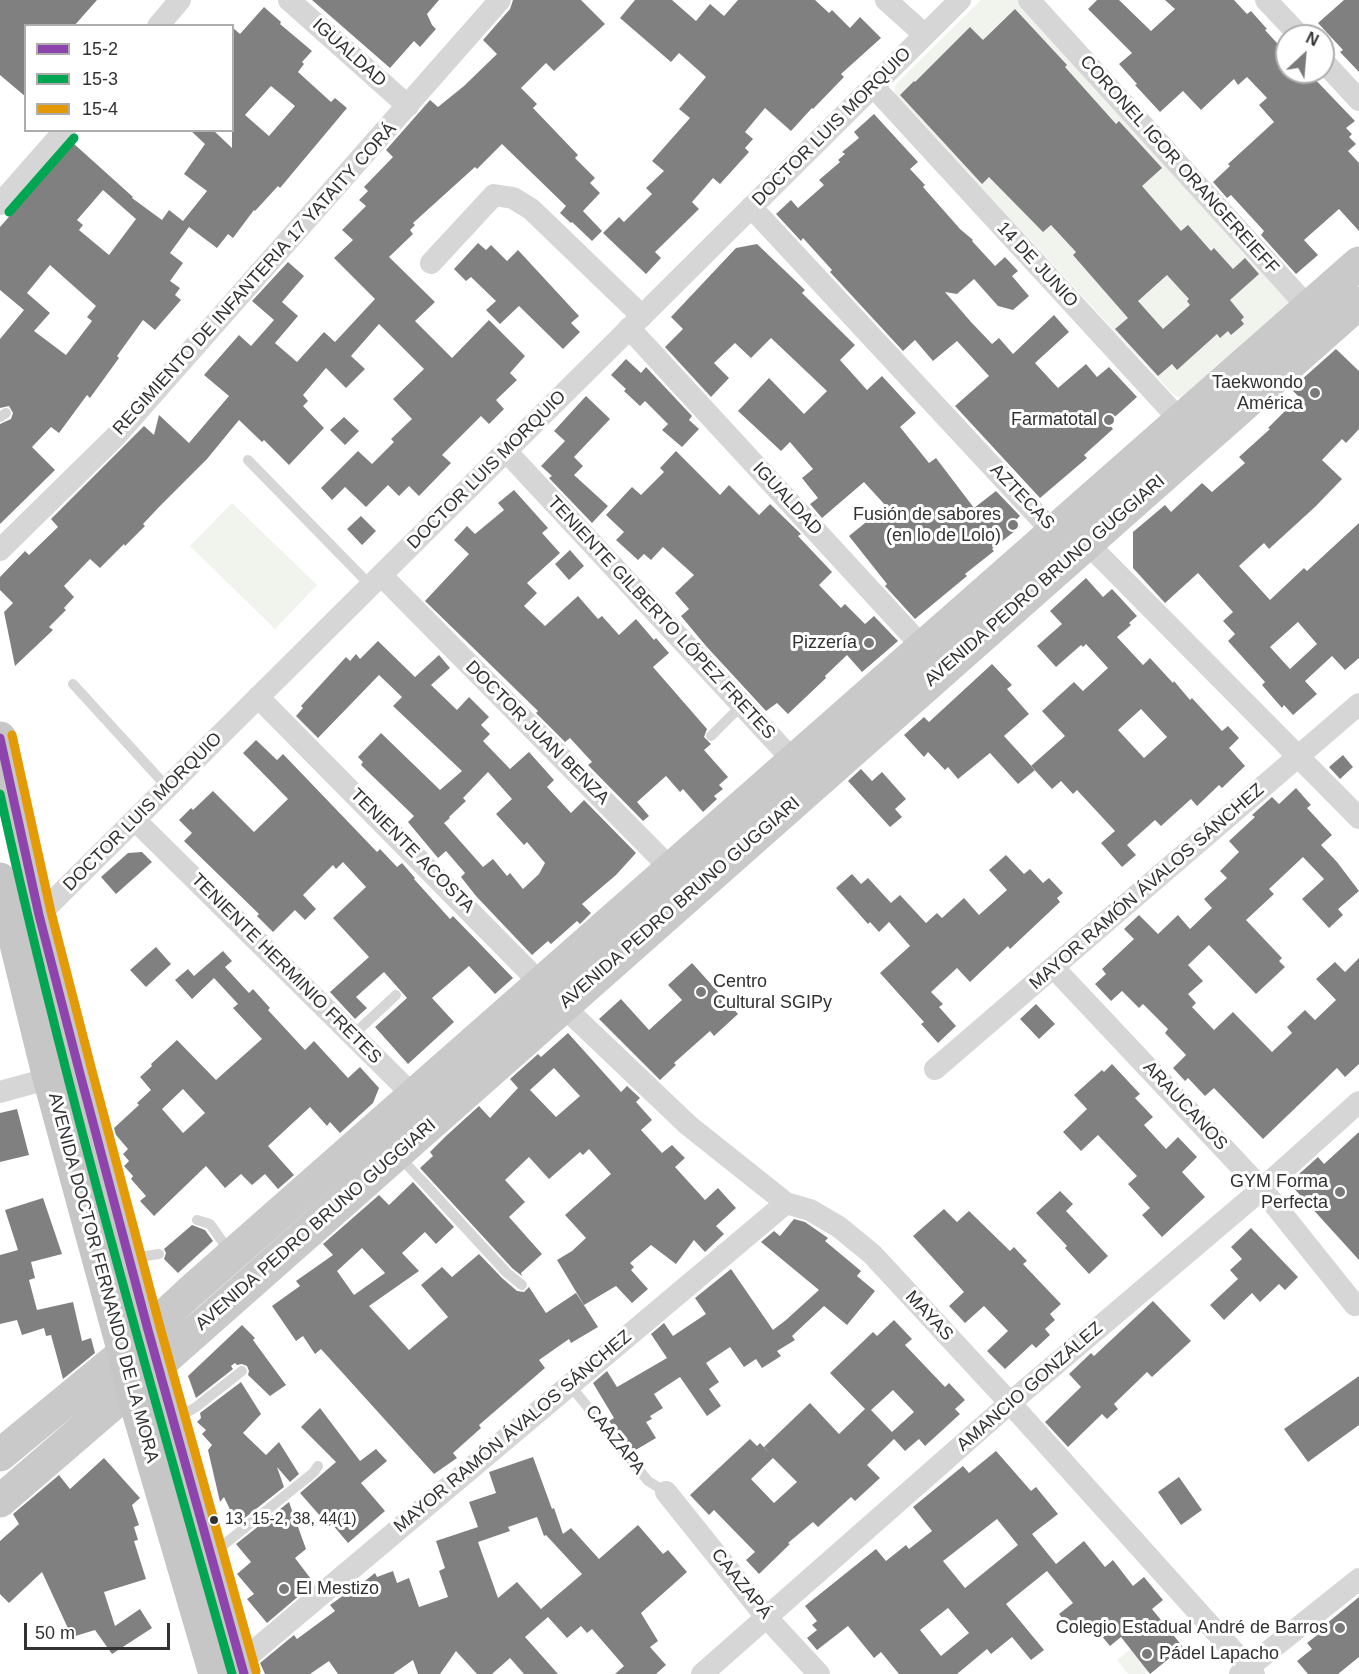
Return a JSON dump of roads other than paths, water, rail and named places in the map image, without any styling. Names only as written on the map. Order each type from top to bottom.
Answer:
[{"type":"highway","name":"AVENIDA DOCTOR FERNANDO DE LA MORA","points":[[0,738],[39,915],[64,1074],[131,1387],[233,1670]]},
{"type":"highway","name":"AVENIDA DOCTOR FERNANDO DE LA MORA","points":[[0,879],[15,939],[64,1074],[144,1256],[148,1330],[211,1556],[233,1670]]},
{"type":"main road","name":"AVENIDA PEDRO BRUNO GUGGIARI","points":[[934,658],[1053,532],[1191,431],[1341,315],[1359,263]]},
{"type":"main road","name":"AVENIDA PEDRO BRUNO GUGGIARI","points":[[0,1455],[124,1353],[187,1288],[232,1257],[414,1096],[553,994],[934,658],[1088,543],[1191,431]]},
{"type":"main road","name":"AVENIDA PEDRO BRUNO GUGGIARI","points":[[0,1501],[158,1365],[437,1118],[553,994]]},
{"type":"street","points":[[160,24],[180,0]]},
{"type":"street","name":"IGUALDAD","points":[[289,0],[408,106]]},
{"type":"street","name":"REGIMIENTO DE INFANTERIA 17 YATAITY CORÁ","points":[[0,549],[115,437],[500,0]]},
{"type":"street","points":[[886,0],[925,35]]},
{"type":"street","name":"DOCTOR LUIS MORQUIO","points":[[15,939],[960,0]]},
{"type":"street","name":"CORONEL IGOR ORANGEREIEFF","points":[[1029,0],[1341,315]]},
{"type":"street","points":[[1266,0],[1289,24]]},
{"type":"street","points":[[1335,74],[1359,100]]},
{"type":"street","name":"14 DE JUNIO","points":[[873,86],[1191,431]]},
{"type":"street","points":[[0,204],[63,132]]},
{"type":"street","name":"IGUALDAD","points":[[430,262],[494,195],[513,198],[531,209],[636,322],[934,658]]},
{"type":"street","name":"AZTECAS","points":[[752,207],[1053,532],[1088,543],[1359,818]]},
{"type":"street","name":"TENIENTE GILBERTO LÓPEZ FRETES","points":[[506,452],[805,772]]},
{"type":"street","name":"DOCTOR JUAN BENZA","points":[[376,580],[682,880]]},
{"type":"street","name":"TENIENTE ACOSTA","points":[[258,697],[553,994]]},
{"type":"street","name":"MAYOR RAMÓN ÁVALOS SÁNCHEZ","points":[[935,1069],[1359,704]]},
{"type":"street","name":"TENIENTE HERMINIO FRETES","points":[[135,820],[437,1118]]},
{"type":"street","name":"ARAUCANOS","points":[[1054,968],[1262,1188],[1355,1305]]},
{"type":"street","name":"MAYAS","points":[[553,994],[688,1125],[786,1203],[810,1210],[839,1227],[872,1254],[1010,1403],[1248,1672]]},
{"type":"street","points":[[0,1092],[64,1074]]},
{"type":"street","name":"AMANCIO GONZÁLEZ","points":[[702,1674],[1010,1403],[1359,1102]]},
{"type":"street","name":"MAYOR RAMÓN ÁVALOS SÁNCHEZ","points":[[233,1670],[786,1203]]},
{"type":"street","name":"CAAZAPÁ","points":[[666,1492],[767,1618],[819,1674]]},
{"type":"street","points":[[1248,1672],[1359,1579]]},
{"type":"lane","name":"DOCTOR JUAN BENZA","points":[[248,460],[376,580]]},
{"type":"lane","points":[[73,684],[167,787]]},
{"type":"lane","points":[[711,735],[742,705]]},
{"type":"lane","points":[[353,1035],[396,995]]},
{"type":"lane","points":[[397,1153],[507,1273],[522,1286]]},
{"type":"lane","points":[[197,1220],[210,1224],[232,1257]]},
{"type":"lane","points":[[173,1421],[196,1407],[242,1371]]},
{"type":"lane","name":"CAAZAPA","points":[[569,1384],[648,1481],[666,1492]]},
{"type":"lane","points":[[211,1556],[313,1473],[318,1466]]},
{"type":"place","name":"Taekwondo América","points":[[1315,393]]},
{"type":"place","name":"Farmatotal","points":[[1109,420]]},
{"type":"place","name":"Fusión de sabores (en lo de Lolo)","points":[[1013,525]]},
{"type":"place","name":"Pizzería","points":[[869,643]]},
{"type":"place","name":"Centro Cultural SGIPy","points":[[701,992]]},
{"type":"place","name":"GYM Forma Perfecta","points":[[1340,1192]]},
{"type":"place","name":"13, 15-2, 38, 44(1)","points":[[214,1520]]},
{"type":"place","name":"El Mestizo","points":[[284,1589]]},
{"type":"place","name":"Colegio Estadual André de Barros","points":[[1340,1628]]},
{"type":"place","name":"Pádel Lapacho","points":[[1147,1654]]}]
